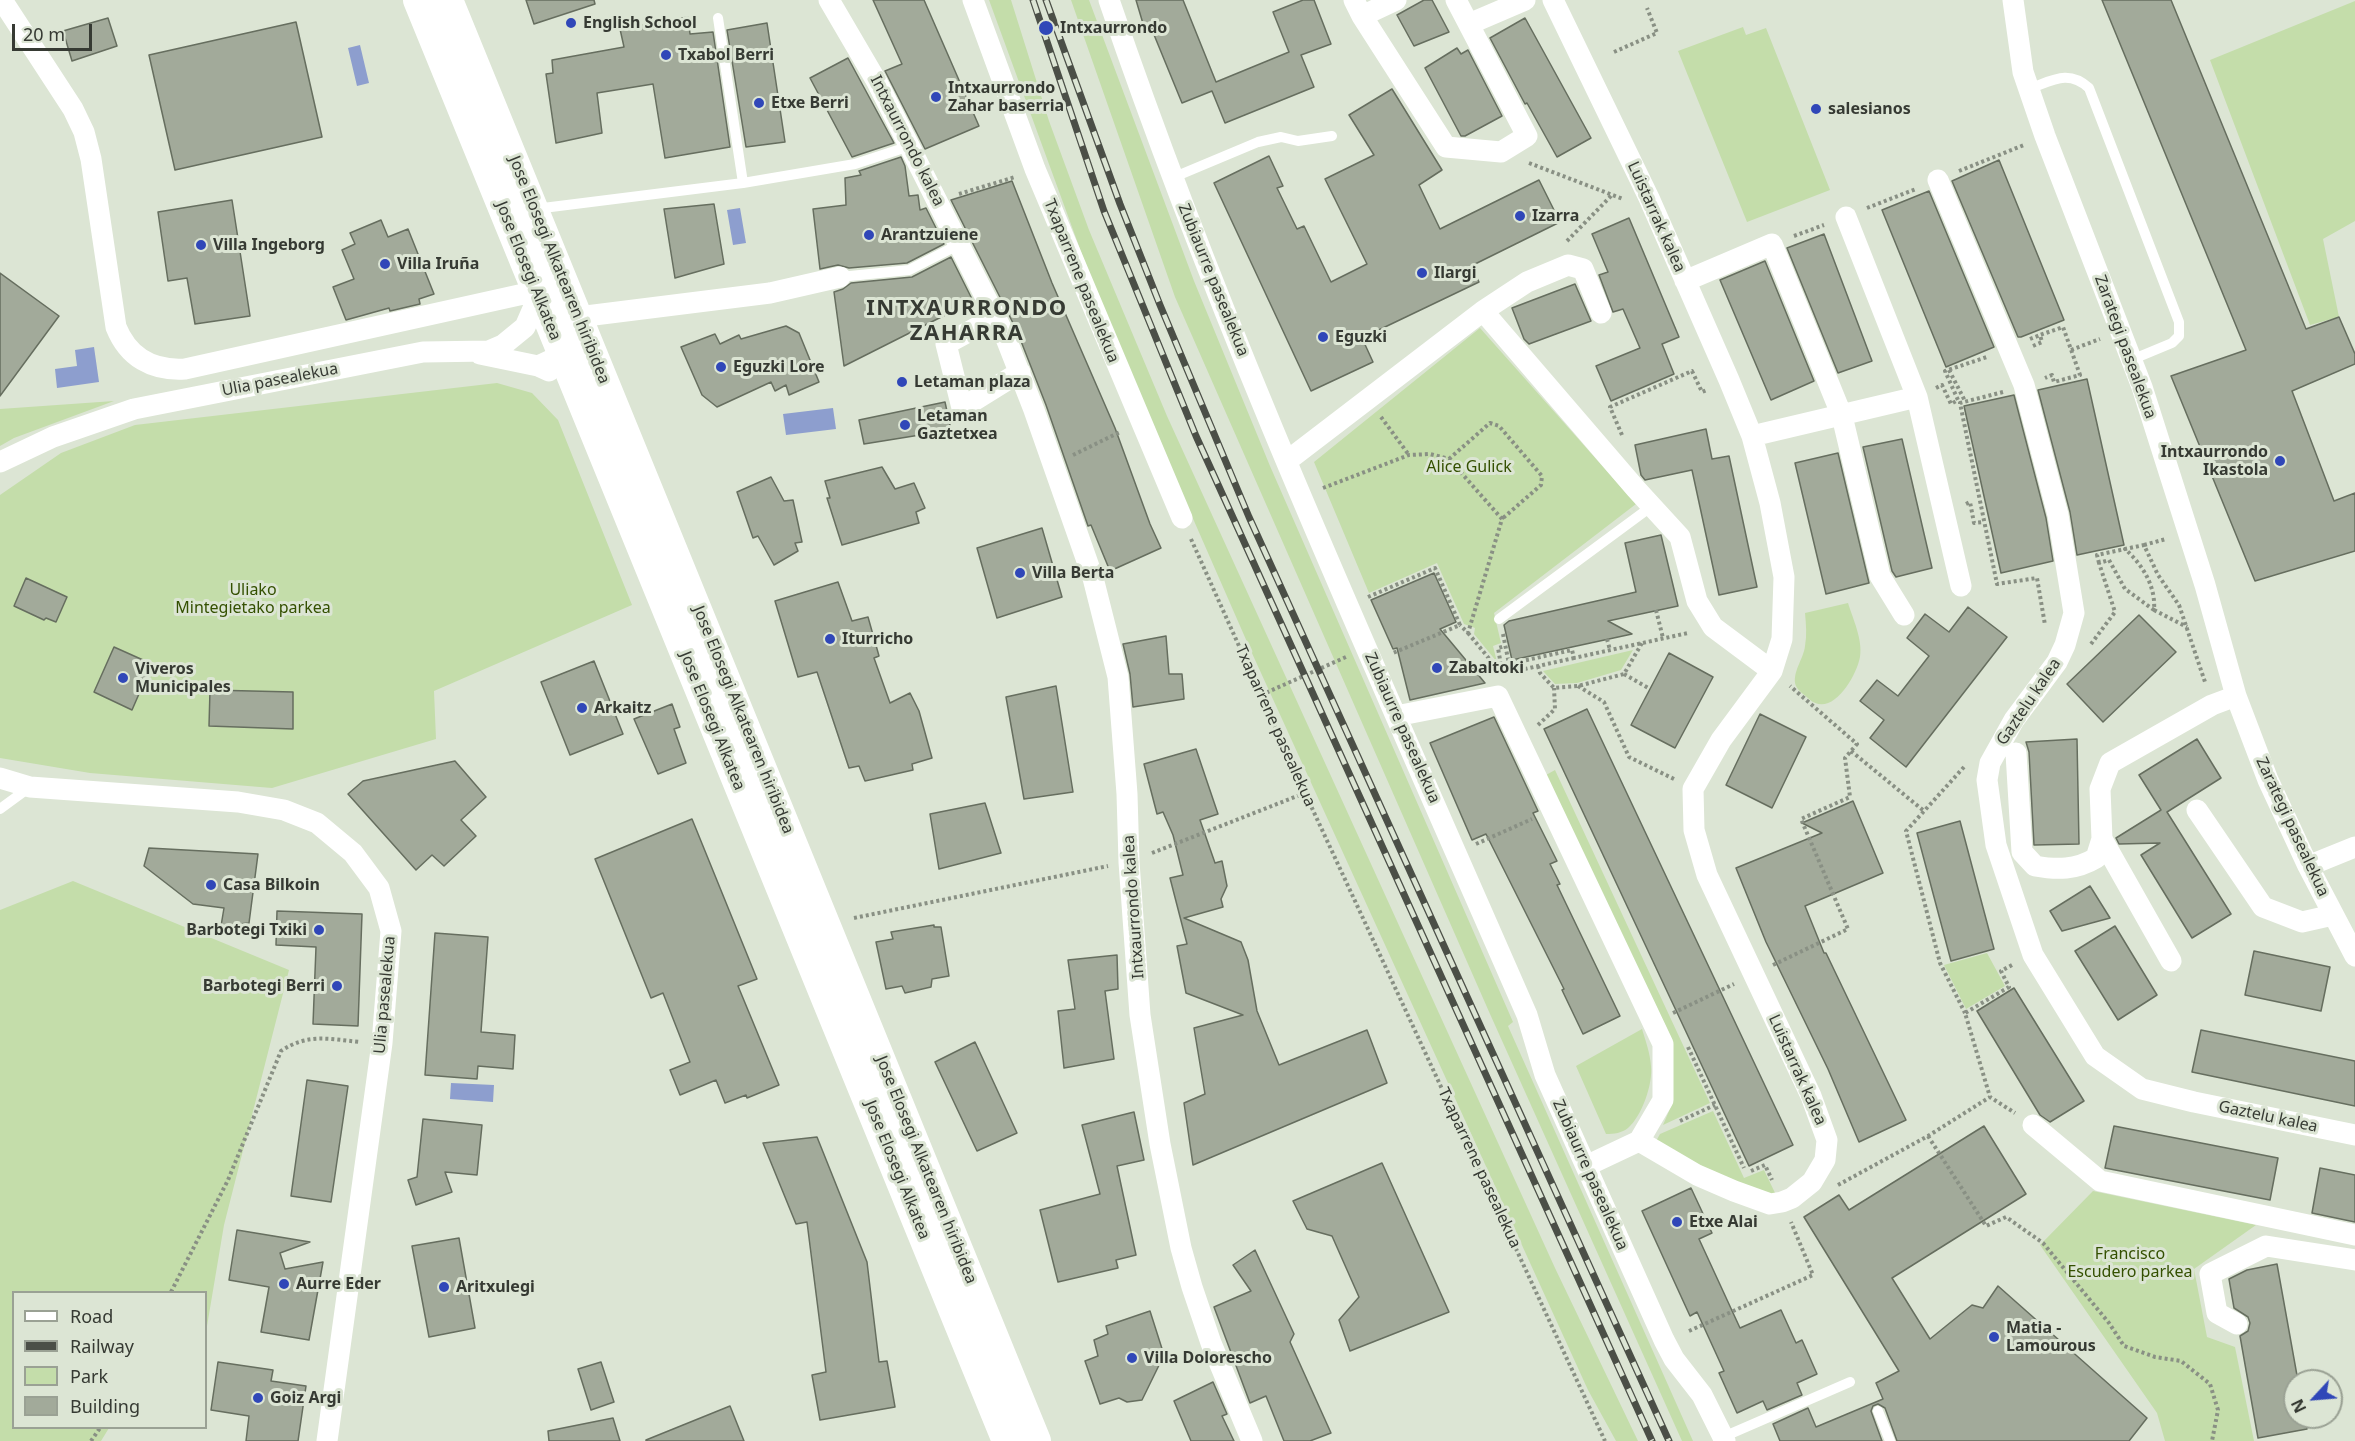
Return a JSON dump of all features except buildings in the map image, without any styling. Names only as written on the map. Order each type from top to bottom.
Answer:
[{"type":"main road","name":"Jose Elosegi Alkatea","points":[[418,0],[537,291],[550,361],[576,386],[1007,1441]]},
{"type":"main road","name":"Jose Elosegi Alkatearen hiribidea","points":[[448,0],[1036,1441]]},
{"type":"street","points":[[2,0],[73,109],[84,132],[91,159],[116,327],[128,349],[148,364],[160,368],[185,369],[537,291]]},
{"type":"street","name":"Intxaurrondo kalea","points":[[828,0],[877,82],[996,317],[1020,372],[1076,526],[1111,645],[1118,677],[1140,1015],[1160,1144],[1181,1248],[1203,1321],[1252,1441]]},
{"type":"street","name":"Txaparrene pasealekua","points":[[973,0],[1035,169],[1182,518]]},
{"type":"street","name":"Zubiaurre pasealekua","points":[[1109,0],[1204,261],[1396,716],[1527,1016],[1545,1075],[1664,1340],[1679,1366],[1702,1395],[1724,1439]]},
{"type":"street","points":[[1396,0],[1358,8],[1446,147],[1501,152],[1527,136],[1456,0]]},
{"type":"street","points":[[1469,24],[1525,0]]},
{"type":"street","name":"Luistarrak kalea","points":[[1553,0],[1649,198],[1752,436],[1770,503],[1784,577],[1782,639],[1773,671],[1721,740],[1693,789],[1694,830],[1707,875],[1811,1096],[1827,1140],[1825,1160],[1812,1182],[1792,1198],[1782,1202]]},
{"type":"street","name":"Zarategi pasealekua","points":[[2013,0],[2023,72],[2028,89],[2132,360],[2205,585],[2236,696],[2268,780],[2307,866],[2355,956]]},
{"type":"street","name":"Gaztelu kalea","points":[[1938,180],[2024,385],[2058,515],[2074,613],[2066,645],[2057,662],[2014,720],[1990,763],[1987,780],[1996,845],[2033,955],[2095,1056],[2142,1089],[2355,1135]]},
{"type":"street","points":[[1846,217],[1917,397],[1961,586]]},
{"type":"street","points":[[1685,281],[1772,244],[1842,416],[1880,576],[1904,615]]},
{"type":"street","points":[[1287,461],[1483,311],[1527,282],[1568,265],[1583,269],[1601,313]]},
{"type":"street","points":[[474,352],[550,361],[576,340],[580,325],[578,317],[770,293],[840,278]]},
{"type":"street","name":"Ulia pasealekua","points":[[0,462],[52,436],[134,409],[423,352],[489,351],[516,337],[531,316],[537,291]]},
{"type":"street","points":[[1483,311],[1680,537],[1697,601],[1713,627],[1773,671]]},
{"type":"street","points":[[996,317],[946,344],[963,408],[1020,372]]},
{"type":"street","points":[[1752,436],[1917,397]]},
{"type":"street","points":[[1396,716],[1498,696],[1664,1044],[1663,1100],[1639,1141],[1586,1166]]},
{"type":"street","points":[[2016,753],[2022,852],[2035,866],[2058,870],[2085,864],[2096,858],[2102,839],[2100,789],[2110,763],[2212,705],[2236,696]]},
{"type":"street","name":"Ulia pasealekua","points":[[0,778],[30,787],[238,802],[284,810],[317,823],[353,854],[379,888],[392,931],[382,1043],[327,1441]]},
{"type":"street","points":[[2197,810],[2263,908],[2302,922],[2333,915]]},
{"type":"street","points":[[2102,839],[2171,961]]},
{"type":"street","points":[[2307,866],[2355,847]]},
{"type":"street","points":[[2033,1125],[2100,1181],[2355,1235]]},
{"type":"street","points":[[1639,1141],[1697,1174],[1734,1191],[1770,1204],[1782,1202]]},
{"type":"street","points":[[2237,1324],[2217,1313],[2210,1274],[2266,1246],[2355,1260]]},
{"type":"lane","points":[[718,18],[743,183]]},
{"type":"lane","points":[[2028,89],[2064,77],[2079,78],[2089,88],[2179,321],[2179,336],[2172,342],[2132,360]]},
{"type":"lane","points":[[1172,178],[1258,142],[1281,137],[1298,141],[1332,136]]},
{"type":"lane","points":[[534,209],[743,183],[855,164],[910,146]]},
{"type":"lane","points":[[840,278],[909,270],[960,244]]},
{"type":"lane","points":[[1499,619],[1652,506]]},
{"type":"lane","points":[[0,809],[30,787]]},
{"type":"lane","points":[[1724,1439],[1850,1382]]},
{"type":"lane","points":[[1878,1412],[1890,1441]]},
{"type":"path","points":[[1614,52],[1657,33],[1647,8]]},
{"type":"path","points":[[1772,244],[1846,217],[2045,136]]},
{"type":"path","points":[[1501,152],[1612,195],[1566,242]]},
{"type":"path","points":[[938,201],[1035,169]]},
{"type":"path","points":[[2011,354],[2042,342],[2040,335],[2062,327],[2080,375],[2054,382],[2052,375],[2024,385]]},
{"type":"path","points":[[1965,401],[1947,370],[1974,360]]},
{"type":"path","points":[[1624,437],[1610,407],[1692,371],[1702,392]]},
{"type":"path","points":[[1987,396],[1960,403],[1997,585],[2037,578],[2048,638],[2066,645]]},
{"type":"path","points":[[1368,400],[1408,455]]},
{"type":"path","points":[[1449,459],[1490,423],[1499,426],[1542,476],[1541,485],[1502,519],[1468,633]]},
{"type":"path","points":[[1083,450],[1101,441]]},
{"type":"path","points":[[1319,489],[1408,455],[1430,454],[1449,459],[1502,519]]},
{"type":"path","name":"Txaparrene pasealekua","points":[[1182,518],[1305,793],[1606,1441]]},
{"type":"path","points":[[2088,648],[2115,612],[2097,555],[2144,545],[2158,575],[2179,604],[2212,705]]},
{"type":"path","points":[[2125,549],[2139,562],[2155,597],[2154,610]]},
{"type":"path","points":[[2099,563],[2109,560],[2125,589],[2154,610],[2187,627]]},
{"type":"path","points":[[1366,598],[1435,568],[1460,625],[1496,667],[1498,675],[1713,627]]},
{"type":"path","points":[[1656,610],[1663,638]]},
{"type":"path","points":[[1499,619],[1509,664],[1572,650],[1574,658]]},
{"type":"path","points":[[1390,654],[1460,625]]},
{"type":"path","points":[[1607,639],[1610,650]]},
{"type":"path","points":[[1554,688],[1578,686],[1624,674],[1643,643]]},
{"type":"path","points":[[1496,667],[1501,665],[1498,648],[1506,646]]},
{"type":"path","points":[[1261,695],[1355,653]]},
{"type":"path","points":[[1516,735],[1539,724],[1556,709],[1554,688],[1540,673],[1538,666]]},
{"type":"path","points":[[1773,671],[1857,744],[1845,758],[1851,797],[1801,819],[1848,929]]},
{"type":"path","points":[[1624,674],[1650,689]]},
{"type":"path","points":[[1578,686],[1604,702],[1629,757],[1693,789]]},
{"type":"path","points":[[1851,751],[1924,811]]},
{"type":"path","points":[[1990,763],[1971,759],[1906,831],[1940,963],[1965,1013],[1990,1097],[2033,1125]]},
{"type":"path","points":[[847,919],[1129,862],[1305,793]]},
{"type":"path","points":[[1482,841],[1525,822]]},
{"type":"path","points":[[1965,1013],[2009,987]]},
{"type":"path","points":[[172,1291],[228,1180],[281,1051],[294,1042],[309,1038],[382,1043]]},
{"type":"path","points":[[1697,1068],[1703,1066]]},
{"type":"path","points":[[1830,1190],[1928,1136],[1990,1097]]},
{"type":"path","points":[[1693,1340],[1689,1330],[1814,1275],[1765,1165],[1746,1173],[1715,1105]]},
{"type":"path","points":[[1727,1133],[1733,1130]]},
{"type":"path","points":[[1928,1136],[1986,1226],[2006,1217],[2043,1243],[2109,1323],[2124,1346],[2155,1357],[2181,1361],[2210,1384],[2218,1410],[2212,1441]]},
{"type":"green space","points":[[989,0],[1011,0],[1049,121],[1089,230],[1167,416],[1555,1268],[1638,1441],[1616,1441],[1588,1390],[1251,651],[1106,320]]},
{"type":"green space","points":[[1071,0],[1089,0],[1194,281],[1270,466],[1513,1022],[1508,1026],[1693,1441],[1682,1441],[1490,1014],[1175,297]]},
{"type":"green space","points":[[2355,1],[2355,221],[2323,239],[2339,317],[2310,325],[2210,60]]},
{"type":"green space","points":[[1743,27],[1746,35],[1766,28],[1830,190],[1747,222],[1678,51]]},
{"type":"green space","name":"Alice Gulick","points":[[1480,328],[1636,504],[1494,613],[1501,643],[1493,646],[1497,662],[1474,634],[1475,628],[1464,624],[1437,563],[1369,593],[1314,462]]},
{"type":"green space","name":"Uliako Mintegietako parkea","points":[[497,383],[532,393],[558,420],[632,605],[434,691],[436,739],[272,788],[90,773],[0,758],[0,495],[61,453],[135,425]]},
{"type":"green space","points":[[114,401],[14,438],[0,446],[0,409]]},
{"type":"green space","points":[[1848,603],[1861,650],[1858,666],[1848,685],[1834,700],[1826,704],[1817,704],[1800,691],[1795,681],[1806,642],[1805,613]]},
{"type":"green space","points":[[1633,650],[1621,670],[1577,683],[1555,684],[1543,671]]},
{"type":"green space","points":[[1555,770],[1710,1103],[1663,1125],[1672,1104],[1672,1040],[1546,775]]},
{"type":"green space","points":[[73,881],[289,970],[224,1225],[207,1326],[207,1291],[12,1291],[12,1429],[108,1429],[101,1441],[0,1441],[0,910]]},
{"type":"green space","points":[[1987,953],[2005,986],[1966,1009],[1944,965]]},
{"type":"green space","points":[[1642,1029],[1651,1066],[1646,1099],[1638,1116],[1628,1128],[1618,1133],[1606,1134],[1576,1066]]},
{"type":"green space","points":[[1713,1111],[1744,1178],[1764,1170],[1776,1195],[1737,1184],[1655,1143],[1660,1134]]},
{"type":"green space","name":"Francisco Escudero parkea","points":[[2093,1191],[2256,1225],[2194,1269],[2207,1337],[2235,1347],[2254,1441],[2165,1441],[2157,1413],[2040,1245]]},
{"type":"water","points":[[360,45],[369,83],[357,86],[348,48]]},
{"type":"water","points":[[740,208],[746,243],[733,245],[727,210]]},
{"type":"water","points":[[94,347],[99,382],[57,388],[55,369],[77,366],[75,350]]},
{"type":"water","points":[[833,408],[836,429],[786,435],[783,414]]},
{"type":"water","points":[[451,1083],[494,1085],[493,1102],[450,1099]]},
{"type":"railway","points":[[1033,0],[1104,211],[1196,436],[1652,1441]]},
{"type":"railway","points":[[1046,0],[1120,204],[1249,517],[1669,1441]]},
{"type":"place","name":"English School","points":[[571,23]]},
{"type":"place","name":"Intxaurrondo","points":[[1046,28]]},
{"type":"place","name":"Txabol Berri","points":[[666,55]]},
{"type":"place","name":"Intxaurrondo Zahar baserria","points":[[936,97]]},
{"type":"place","name":"Etxe Berri","points":[[759,103]]},
{"type":"place","name":"salesianos","points":[[1816,109]]},
{"type":"place","name":"Izarra","points":[[1520,216]]},
{"type":"place","name":"Arantzuiene","points":[[869,235]]},
{"type":"place","name":"Villa Ingeborg","points":[[201,245]]},
{"type":"place","name":"Villa Iruña","points":[[385,264]]},
{"type":"place","name":"Ilargi","points":[[1422,273]]},
{"type":"place","name":"Eguzki","points":[[1323,337]]},
{"type":"place","name":"Eguzki Lore","points":[[721,367]]},
{"type":"place","name":"Letaman plaza","points":[[902,382]]},
{"type":"place","name":"Letaman Gaztetxea","points":[[905,425]]},
{"type":"place","name":"Intxaurrondo Ikastola","points":[[2280,461]]},
{"type":"place","name":"Villa Berta","points":[[1020,573]]},
{"type":"place","name":"Iturricho","points":[[830,639]]},
{"type":"place","name":"Zabaltoki","points":[[1437,668]]},
{"type":"place","name":"Viveros Municipales","points":[[123,678]]},
{"type":"place","name":"Arkaitz","points":[[582,708]]},
{"type":"place","name":"Casa Bilkoin","points":[[211,885]]},
{"type":"place","name":"Barbotegi Txiki","points":[[319,930]]},
{"type":"place","name":"Barbotegi Berri","points":[[337,986]]},
{"type":"place","name":"Etxe Alai","points":[[1677,1222]]},
{"type":"place","name":"Aurre Eder","points":[[284,1284]]},
{"type":"place","name":"Aritxulegi","points":[[444,1287]]},
{"type":"place","name":"Matia - Lamourous","points":[[1994,1337]]},
{"type":"place","name":"Villa Dolorescho","points":[[1132,1358]]},
{"type":"place","name":"Goiz Argi","points":[[258,1398]]},
{"type":"district","name":"INTXAURRONDO ZAHARRA","points":[[967,322]]}]
